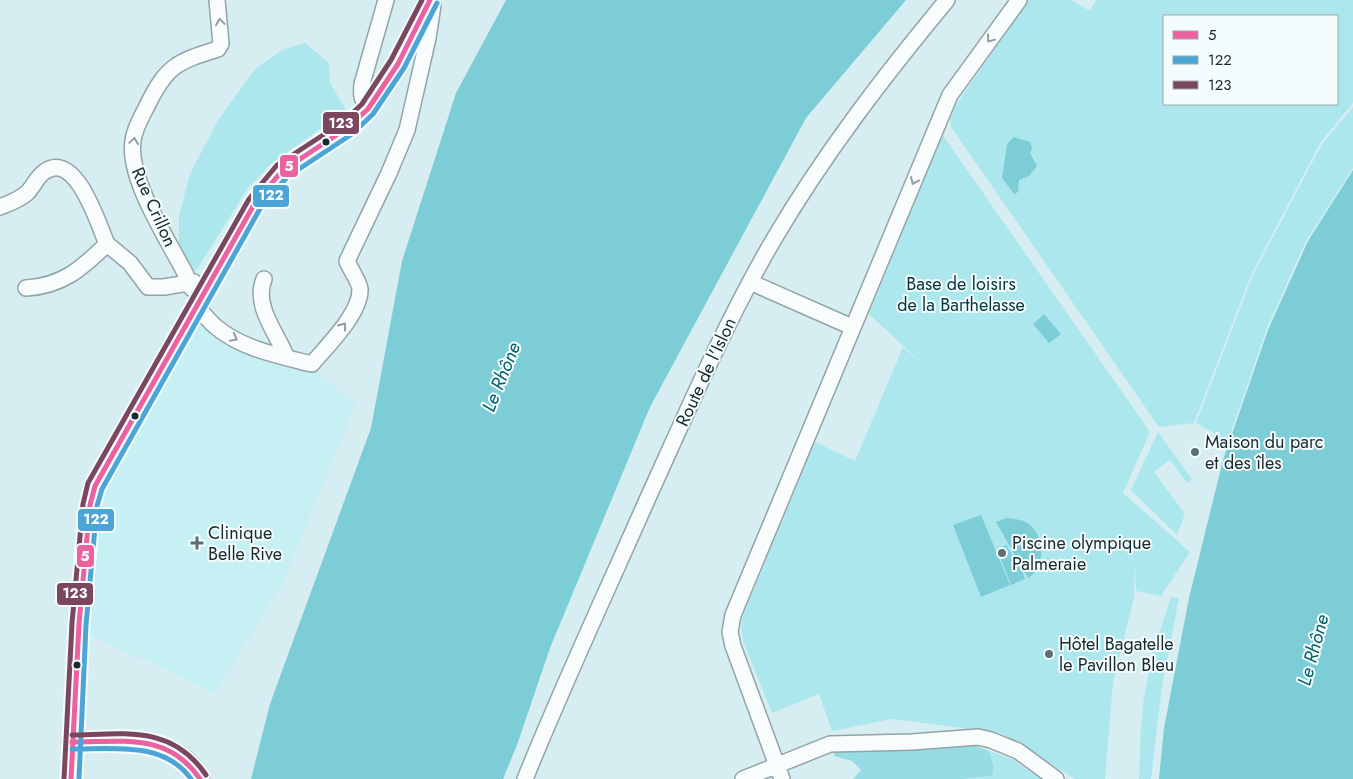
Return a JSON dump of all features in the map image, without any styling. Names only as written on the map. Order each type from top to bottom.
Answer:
[{"type":"main road","points":[[71,779],[79,624],[93,492],[105,465],[204,296],[255,203],[270,182],[289,166],[348,127],[368,107],[384,84],[430,0]]},
{"type":"main road","points":[[72,742],[143,743],[165,746],[181,754],[200,779]]},
{"type":"street","name":"Rue Crillon","points":[[186,283],[186,275],[153,213],[134,170],[132,141],[163,76],[181,61],[218,49],[221,44],[217,0]]},
{"type":"street","points":[[368,107],[361,95],[386,0]]},
{"type":"street","points":[[0,207],[17,201],[27,193],[44,172],[53,168],[67,169],[76,178],[106,244],[130,263],[148,287],[164,287],[198,281],[216,327],[234,339],[258,349],[312,364],[356,306],[360,288],[347,261],[389,173],[407,130],[425,55],[432,16],[433,5],[430,0]]},
{"type":"street","name":"Route de l'Islon","points":[[525,779],[664,461],[729,321],[750,282],[774,239],[820,167],[870,96],[947,0]]},
{"type":"street","points":[[780,773],[733,646],[730,632],[733,615],[950,95],[1020,0]]},
{"type":"street","points":[[405,47],[425,55]]},
{"type":"street","points":[[368,66],[384,84]]},
{"type":"street","points":[[26,288],[60,282],[81,267],[106,244]]},
{"type":"street","points":[[264,279],[260,290],[266,318],[287,358]]},
{"type":"street","points":[[750,282],[852,327]]},
{"type":"street","points":[[743,779],[780,773],[830,744],[912,742],[978,737],[1018,751],[1056,779]]},
{"type":"shaded area","name":"Clinique Belle Rive","points":[[199,317],[312,368],[356,404],[283,582],[215,694],[85,632],[99,504],[104,487]]},
{"type":"shaded area","points":[[958,739],[989,751],[994,767],[992,776],[963,779],[853,779],[861,770],[852,761],[834,756],[835,746]]},
{"type":"green space","points":[[1028,0],[1071,0],[1090,11],[1096,0],[1353,0],[1353,103],[1320,143],[1251,275],[1194,423],[1159,427],[951,127],[950,114]]},
{"type":"green space","points":[[305,43],[329,63],[330,83],[346,110],[270,165],[248,188],[195,272],[179,244],[179,215],[190,174],[218,120],[256,68],[284,49]]},
{"type":"green space","points":[[1353,107],[1353,168],[1306,241],[1267,328],[1228,441],[1196,423],[1253,275],[1322,144]]},
{"type":"green space","name":"Base de loisirs de la Barthelasse","points":[[942,134],[1150,432],[1123,493],[1190,552],[1161,596],[1136,591],[1135,565],[1134,597],[1113,683],[1105,779],[1075,779],[1001,733],[892,719],[832,731],[819,694],[772,713],[743,641],[741,628],[743,615],[815,442],[855,461],[903,347],[928,369],[869,314]]},
{"type":"green space","points":[[1158,432],[1192,479],[1187,483],[1170,460],[1154,472],[1185,514],[1177,535],[1131,490]]},
{"type":"green space","points":[[1171,597],[1179,598],[1162,686],[1151,779],[1139,779],[1141,724],[1145,691],[1154,651]]},
{"type":"green space","points":[[989,751],[1012,759],[1040,779],[963,779],[992,776],[994,767]]},
{"type":"water","name":"Le Rhône","points":[[506,0],[906,0],[806,118],[650,407],[550,648],[517,745],[503,779],[251,779],[270,704],[371,428],[402,261],[456,93]]},
{"type":"water","points":[[1014,137],[1030,142],[1032,148],[1030,153],[1037,166],[1029,176],[1019,180],[1018,192],[1014,194],[1002,178],[1007,144]]},
{"type":"water","name":"Le Rhône","points":[[1353,170],[1353,779],[1159,779],[1164,728],[1189,598],[1223,460],[1268,330],[1308,241]]},
{"type":"water","points":[[1044,314],[1061,334],[1049,343],[1033,324]]},
{"type":"water","points":[[981,515],[1010,585],[981,597],[953,525]]},
{"type":"water","points":[[1006,518],[1027,522],[1038,536],[1041,551],[1040,559],[1034,573],[1028,578],[996,522]]},
{"type":"water","points":[[1006,545],[1022,570],[1025,579],[1011,585],[997,549]]},
{"type":"transit line","name":"123","points":[[64,779],[72,623],[83,504],[88,483],[249,199],[277,165],[343,122],[362,104],[391,60],[422,0]]},
{"type":"transit line","name":"5","points":[[71,779],[79,624],[90,505],[95,486],[255,203],[282,171],[347,128],[368,109],[398,64],[430,0]]},
{"type":"transit line","name":"122","points":[[79,779],[86,625],[97,506],[102,489],[261,207],[287,177],[352,134],[373,114],[404,68],[437,3]]},
{"type":"transit line","name":"123","points":[[72,735],[129,734],[163,740],[193,759],[206,775]]},
{"type":"transit line","name":"5","points":[[72,742],[126,741],[159,747],[174,753],[200,779]]},
{"type":"transit line","name":"122","points":[[72,749],[121,748],[152,753],[167,758],[180,767],[191,779]]},
{"type":"place","name":"Maison du parc et des îles","points":[[1195,452]]},
{"type":"place","name":"Clinique Belle Rive","points":[[197,543]]},
{"type":"place","name":"Piscine olympique Palmeraie","points":[[1002,553]]},
{"type":"place","name":"Hôtel Bagatelle le Pavillon Bleu","points":[[1049,654]]}]
